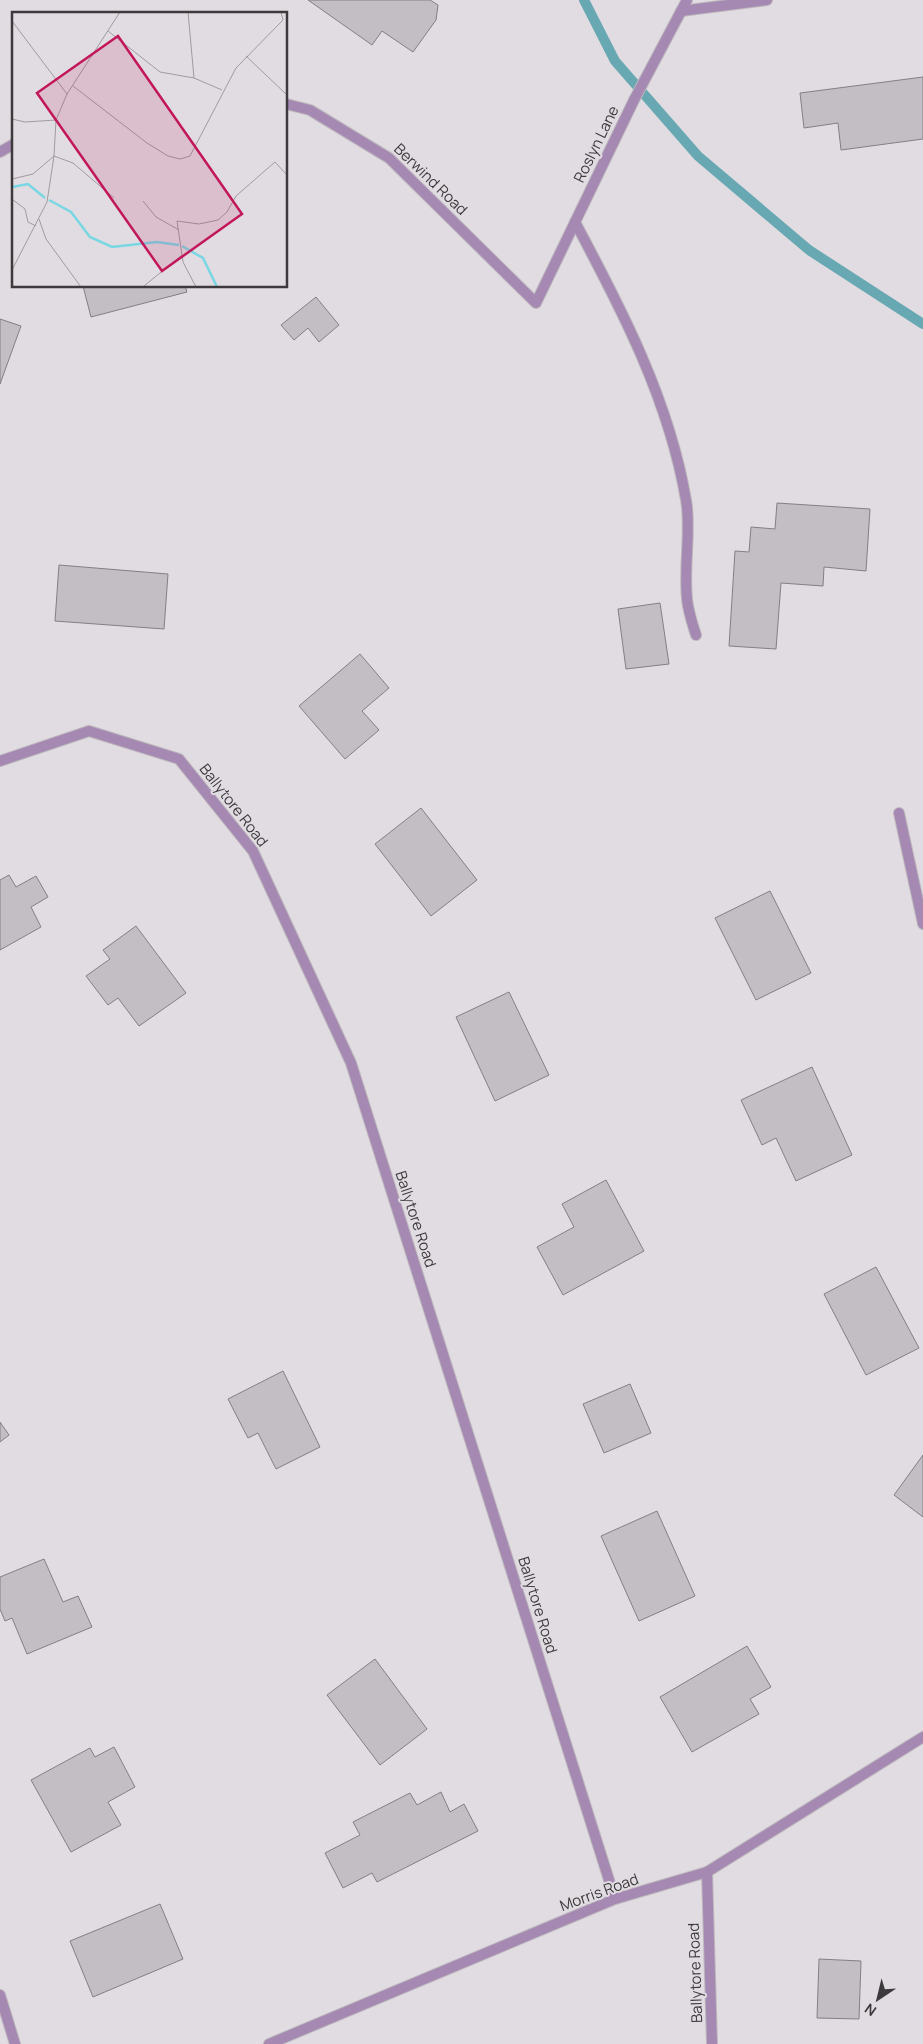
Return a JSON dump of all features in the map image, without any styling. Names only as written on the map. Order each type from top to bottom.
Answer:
[{"type":"street","name":"Roslyn Lane","points":[[536,303],[645,78],[688,0]]},
{"type":"street","points":[[682,11],[767,0]]},
{"type":"street","name":"Berwind Road","points":[[288,104],[310,110],[389,158],[536,303]]},
{"type":"street","points":[[0,152],[12,145]]},
{"type":"street","points":[[575,222],[610,287],[645,364],[675,446],[687,502],[688,605],[696,635]]},
{"type":"street","name":"Ballytore Road","points":[[0,761],[89,731],[179,759],[253,852],[351,1063],[615,1899]]},
{"type":"street","points":[[898,814],[923,924]]},
{"type":"street","name":"Morris Road","points":[[269,2044],[615,1899],[707,1872],[923,1737]]},
{"type":"street","name":"Ballytore Road","points":[[707,1872],[712,2044]]},
{"type":"street","points":[[0,1995],[15,2044]]},
{"type":"building","points":[[308,0],[430,0],[438,5],[436,20],[413,52],[382,31],[372,45]]},
{"type":"building","points":[[923,77],[923,139],[841,150],[838,123],[804,128],[800,93]]},
{"type":"building","points":[[84,288],[186,288],[187,292],[91,317]]},
{"type":"building","points":[[316,297],[339,325],[319,342],[308,328],[294,340],[281,325]]},
{"type":"building","points":[[0,319],[21,326],[0,384]]},
{"type":"building","points":[[777,503],[870,509],[866,571],[824,567],[823,586],[781,583],[776,649],[729,646],[735,551],[749,552],[751,527],[775,529]]},
{"type":"building","points":[[59,565],[168,574],[164,629],[55,621]]},
{"type":"building","points":[[660,603],[669,664],[626,669],[618,609]]},
{"type":"building","points":[[360,654],[389,688],[362,711],[379,730],[345,759],[299,706]]},
{"type":"building","points":[[421,808],[477,880],[431,916],[375,844]]},
{"type":"building","points":[[9,875],[16,887],[36,876],[48,897],[31,907],[41,927],[0,950],[0,880]]},
{"type":"building","points":[[770,891],[811,973],[756,1000],[715,918]]},
{"type":"building","points":[[136,926],[186,993],[139,1026],[118,998],[108,1005],[86,976],[110,959],[103,950]]},
{"type":"building","points":[[509,992],[549,1075],[495,1101],[456,1017]]},
{"type":"building","points":[[812,1067],[852,1155],[796,1181],[776,1138],[762,1145],[741,1100]]},
{"type":"building","points":[[606,1180],[644,1251],[563,1295],[537,1247],[574,1227],[562,1204]]},
{"type":"building","points":[[876,1267],[919,1348],[866,1375],[824,1294]]},
{"type":"building","points":[[283,1371],[320,1447],[276,1469],[258,1433],[248,1438],[228,1399]]},
{"type":"building","points":[[630,1384],[651,1433],[604,1453],[583,1404]]},
{"type":"building","points":[[0,1422],[9,1435],[0,1442]]},
{"type":"building","points":[[923,1455],[923,1517],[894,1495]]},
{"type":"building","points":[[657,1511],[695,1596],[639,1621],[601,1536]]},
{"type":"building","points":[[44,1559],[63,1602],[78,1596],[92,1627],[27,1654],[12,1618],[5,1621],[0,1609],[0,1577]]},
{"type":"building","points":[[747,1646],[771,1687],[750,1699],[759,1714],[692,1752],[660,1697]]},
{"type":"building","points":[[375,1659],[427,1729],[380,1765],[327,1695]]},
{"type":"building","points":[[114,1747],[135,1787],[108,1802],[121,1825],[71,1852],[31,1780],[90,1748],[95,1757]]},
{"type":"building","points":[[441,1792],[450,1812],[464,1804],[478,1831],[377,1882],[372,1873],[343,1888],[325,1853],[360,1835],[353,1822],[410,1793],[417,1805]]},
{"type":"building","points":[[160,1904],[183,1959],[93,1997],[70,1941]]},
{"type":"building","points":[[819,1959],[861,1961],[859,2019],[817,2018]]},
{"type":"waterway","points":[[584,0],[615,61],[698,156],[809,250],[923,324]]}]
